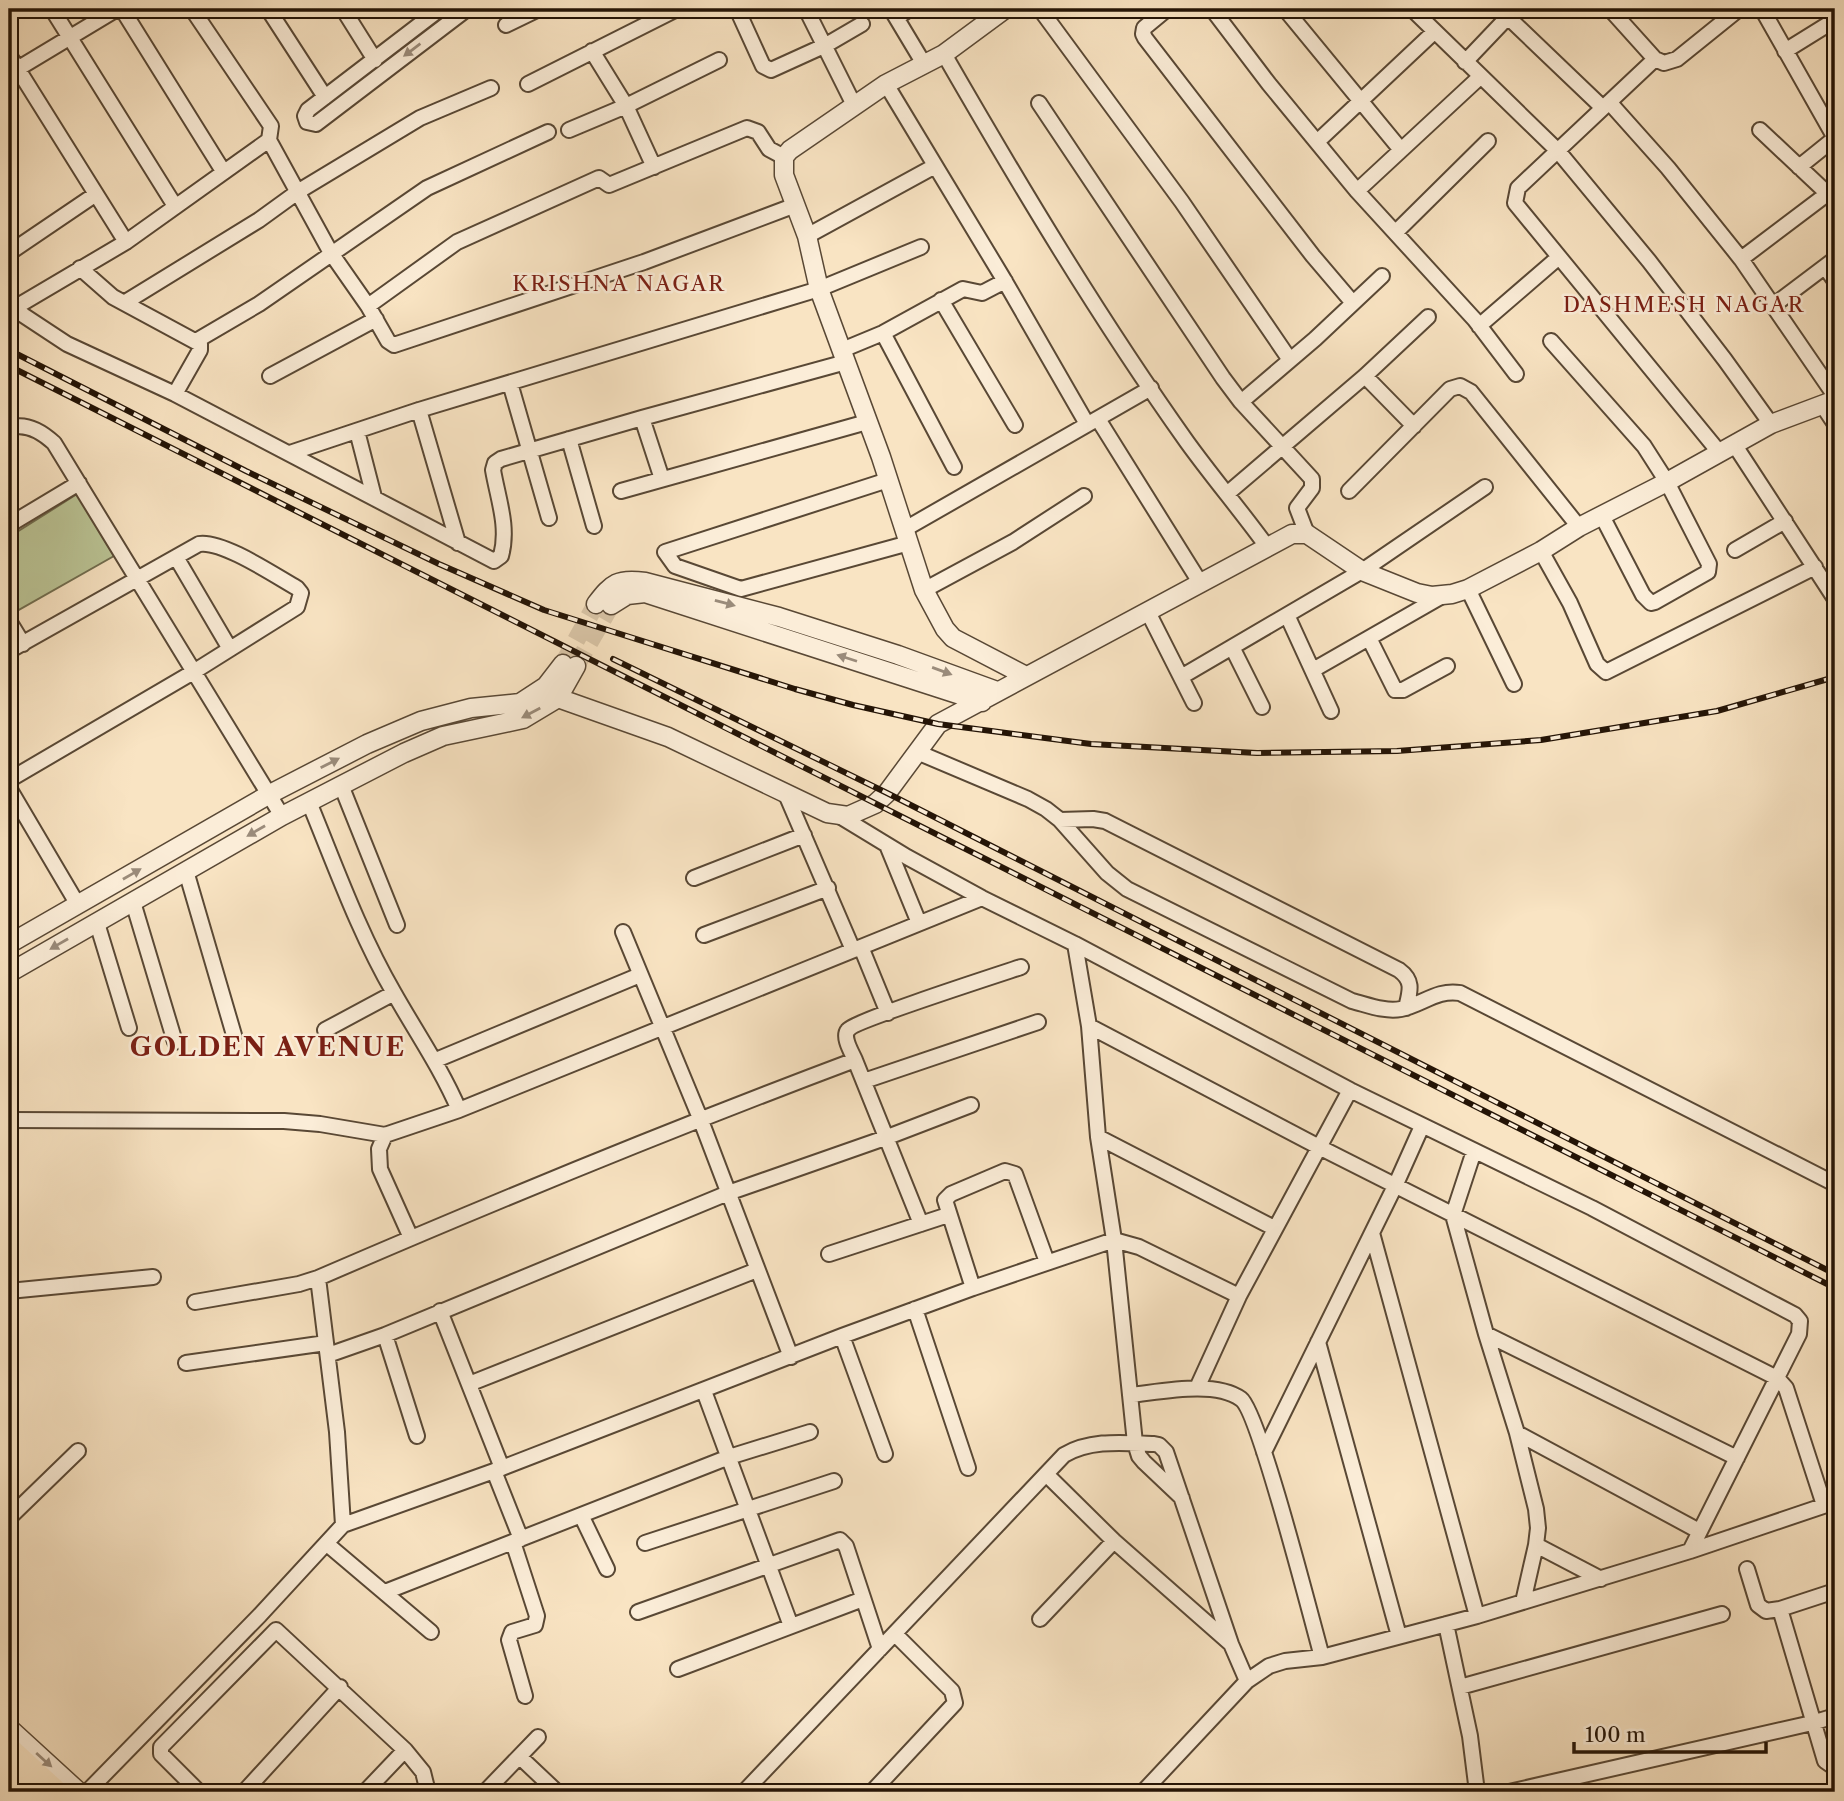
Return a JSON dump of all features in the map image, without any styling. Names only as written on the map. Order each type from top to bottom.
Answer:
[{"type":"highway","points":[[9,1749],[56,1792]]},
{"type":"highway","points":[[9,1762],[43,1792]]},
{"type":"highway","points":[[9,1777],[25,1792]]},
{"type":"street","points":[[51,9],[175,206]]},
{"type":"street","points":[[13,71],[119,9],[223,172]]},
{"type":"street","points":[[192,9],[271,126],[270,140],[331,253],[388,341],[397,345],[645,262],[793,205]]},
{"type":"street","points":[[268,9],[325,97]]},
{"type":"street","points":[[343,9],[374,60]]},
{"type":"street","points":[[440,9],[423,14],[374,60],[307,110],[305,118],[310,124],[316,124],[467,9]]},
{"type":"street","points":[[506,25],[539,9]]},
{"type":"street","points":[[528,84],[677,9]]},
{"type":"street","points":[[737,9],[763,66],[767,69],[776,68],[826,45],[862,24]]},
{"type":"street","points":[[806,9],[854,105]]},
{"type":"street","points":[[909,9],[894,13],[924,64]]},
{"type":"street","points":[[1005,9],[944,54],[886,84],[790,150],[784,157],[783,176],[807,236],[820,289],[924,590],[945,629],[953,638],[1027,676]]},
{"type":"street","points":[[1040,9],[1182,202],[1290,360]]},
{"type":"street","points":[[1167,9],[1144,28],[1144,37],[1296,234],[1353,303]]},
{"type":"street","points":[[1212,9],[1269,84],[1357,191],[1479,326],[1516,374]]},
{"type":"street","points":[[1285,9],[1402,150]]},
{"type":"street","points":[[1632,9],[1615,14],[1655,59],[1664,63],[1677,59],[1739,9]]},
{"type":"street","points":[[1762,9],[1835,138],[1799,167]]},
{"type":"street","points":[[1422,12],[1434,32],[1558,151],[1649,261],[1771,424]]},
{"type":"street","points":[[1785,51],[1835,20]]},
{"type":"street","points":[[1465,62],[1504,21],[1511,21],[1606,105],[1668,168],[1741,259],[1773,305],[1831,401],[1835,424]]},
{"type":"street","points":[[1317,142],[1434,32]]},
{"type":"street","points":[[592,51],[626,106],[654,167]]},
{"type":"street","points":[[944,54],[1026,192],[1151,388],[1189,444],[1268,548]]},
{"type":"street","points":[[9,55],[13,71],[126,242]]},
{"type":"street","points":[[1655,59],[1518,188],[1514,197],[1515,203],[1726,448],[1785,521],[1835,599]]},
{"type":"street","points":[[569,130],[626,106],[719,60]]},
{"type":"street","points":[[1357,191],[1481,76]]},
{"type":"street","points":[[886,84],[1093,421],[1201,584]]},
{"type":"street","points":[[124,303],[259,220],[299,191],[420,118],[491,88]]},
{"type":"street","points":[[1039,103],[1241,402],[1314,481],[1297,508],[1307,534]]},
{"type":"street","points":[[270,376],[372,313],[457,242],[599,178],[609,185],[747,128],[758,132],[769,149],[784,157]]},
{"type":"street","points":[[1741,259],[1831,191],[1799,167],[1760,131]]},
{"type":"street","points":[[196,341],[259,304],[426,188],[548,132]]},
{"type":"street","points":[[270,140],[126,242],[21,304],[19,311],[67,344],[176,394],[494,561],[499,560],[503,549],[505,528],[494,466],[501,459],[844,356],[963,289],[982,293],[1005,281]]},
{"type":"street","points":[[1396,232],[1488,141]]},
{"type":"street","points":[[807,236],[936,166]]},
{"type":"street","points":[[9,253],[96,194]]},
{"type":"street","points":[[290,453],[419,410],[820,289],[921,247]]},
{"type":"street","points":[[1479,326],[1559,257]]},
{"type":"street","points":[[1773,305],[1830,263],[1835,281]]},
{"type":"street","points":[[80,268],[113,297],[196,341],[201,347],[176,394]]},
{"type":"street","points":[[1241,402],[1382,276]]},
{"type":"street","points":[[941,300],[1015,425]]},
{"type":"street","points":[[1228,493],[1365,376],[1428,317]]},
{"type":"street","points":[[883,333],[954,467]]},
{"type":"street","points":[[1551,341],[1633,433],[1667,482],[1710,568],[1705,575],[1651,603],[1643,595],[1602,516]]},
{"type":"street","points":[[1365,376],[1414,426]]},
{"type":"street","points":[[510,383],[548,518]]},
{"type":"street","points":[[1349,491],[1450,389],[1460,386],[1466,388],[1579,527]]},
{"type":"street","points":[[888,480],[665,552],[675,566],[741,589],[907,536],[1151,388]]},
{"type":"street","points":[[1312,670],[1444,595],[1468,589],[1541,551],[1579,527],[1771,424],[1831,401]]},
{"type":"street","points":[[419,410],[458,542]]},
{"type":"street","points":[[642,418],[662,479]]},
{"type":"street","points":[[621,491],[867,422]]},
{"type":"street","points":[[9,428],[23,426],[43,433],[54,443],[282,816]]},
{"type":"street","points":[[357,431],[374,498]]},
{"type":"street","points":[[569,439],[594,526]]},
{"type":"street","points":[[9,525],[79,483]]},
{"type":"street","points":[[1181,677],[1362,571],[1485,487]]},
{"type":"street","points":[[924,590],[1013,542],[1084,496]]},
{"type":"street","points":[[1735,550],[1785,521]]},
{"type":"street","points":[[9,944],[270,794],[367,744],[421,721],[471,708],[520,703],[552,692],[668,737],[827,813],[854,815],[875,804],[887,793],[938,723],[1292,534],[1307,534],[1362,571],[1417,593],[1444,595]]},
{"type":"street","points":[[9,651],[199,544],[215,544],[297,588],[301,593],[296,607],[195,671],[9,780]]},
{"type":"street","points":[[1541,551],[1570,603],[1597,664],[1606,672],[1815,566]]},
{"type":"street","points":[[176,557],[230,649]]},
{"type":"street","points":[[1468,589],[1514,684]]},
{"type":"street","points":[[604,605],[627,596],[645,593],[990,696]]},
{"type":"street","points":[[1148,612],[1194,703]]},
{"type":"street","points":[[1287,615],[1331,710]]},
{"type":"street","points":[[9,621],[23,644]]},
{"type":"street","points":[[1369,638],[1395,690],[1403,690],[1447,666]]},
{"type":"street","points":[[1233,647],[1262,707]]},
{"type":"street","points":[[9,973],[282,816],[404,753],[443,737],[523,719],[552,692],[570,665]]},
{"type":"street","points":[[917,752],[1028,799],[1060,820],[1107,873],[1127,890],[1352,1001],[1388,1010],[1406,1008],[1445,992],[1460,993],[1835,1184]]},
{"type":"street","points":[[341,785],[397,925]]},
{"type":"street","points":[[9,788],[78,905]]},
{"type":"street","points":[[785,792],[888,1013]]},
{"type":"street","points":[[309,802],[367,940],[394,992],[436,1060],[459,1110]]},
{"type":"street","points":[[838,815],[982,898],[1075,944],[1350,1090],[1592,1208],[1795,1315],[1800,1321],[1799,1334],[1690,1551]]},
{"type":"street","points":[[1060,820],[1093,819],[1116,826],[1399,970],[1405,974],[1411,986],[1406,1008]]},
{"type":"street","points":[[694,878],[804,835]]},
{"type":"street","points":[[887,845],[919,923]]},
{"type":"street","points":[[186,872],[234,1035]]},
{"type":"street","points":[[705,935],[828,888]]},
{"type":"street","points":[[9,1120],[284,1121],[385,1135],[459,1110],[982,898]]},
{"type":"street","points":[[133,902],[176,1042]]},
{"type":"street","points":[[97,923],[129,1028]]},
{"type":"street","points":[[623,932],[700,1118],[791,1357]]},
{"type":"street","points":[[1075,944],[1089,1027],[1098,1137],[1114,1240],[1135,1443],[1144,1462],[1184,1500]]},
{"type":"street","points":[[921,1224],[846,1037],[848,1029],[1021,967]]},
{"type":"street","points":[[436,1060],[640,975]]},
{"type":"street","points":[[326,1030],[394,992]]},
{"type":"street","points":[[864,1081],[1038,1022]]},
{"type":"street","points":[[1089,1027],[1777,1378],[1786,1388],[1830,1504],[1690,1551],[1477,1616],[1322,1657],[1276,1663],[1262,1669],[1247,1681],[1143,1792]]},
{"type":"street","points":[[195,1301],[299,1284],[318,1278],[700,1118],[855,1060]]},
{"type":"street","points":[[1196,1388],[1274,1228],[1350,1090]]},
{"type":"street","points":[[186,1363],[327,1349],[385,1335],[728,1192],[971,1105]]},
{"type":"street","points":[[1264,1452],[1422,1126]]},
{"type":"street","points":[[385,1135],[379,1149],[380,1169],[411,1238]]},
{"type":"street","points":[[1098,1137],[1274,1228]]},
{"type":"street","points":[[1474,1151],[1453,1215],[1517,1433],[1538,1519],[1536,1545],[1523,1602]]},
{"type":"street","points":[[973,1288],[948,1215],[946,1197],[1005,1171],[1015,1174],[1047,1262]]},
{"type":"street","points":[[830,1254],[948,1215]]},
{"type":"street","points":[[1372,1233],[1477,1616]]},
{"type":"street","points":[[86,1792],[260,1615],[342,1525],[498,1470],[915,1309],[1114,1240],[1139,1247],[1239,1296]]},
{"type":"street","points":[[469,1384],[757,1270]]},
{"type":"street","points":[[9,1291],[153,1278]]},
{"type":"street","points":[[318,1278],[337,1432],[342,1525]]},
{"type":"street","points":[[915,1309],[968,1468]]},
{"type":"street","points":[[439,1311],[469,1384],[498,1470],[537,1616],[535,1625],[512,1632],[509,1640],[525,1696]]},
{"type":"street","points":[[1486,1334],[1737,1458]]},
{"type":"street","points":[[385,1335],[417,1436]]},
{"type":"street","points":[[842,1336],[885,1454]]},
{"type":"street","points":[[1318,1342],[1399,1636]]},
{"type":"street","points":[[1130,1395],[1196,1388],[1224,1392],[1240,1398],[1250,1411],[1322,1657]]},
{"type":"street","points":[[704,1391],[791,1626]]},
{"type":"street","points":[[385,1592],[729,1457],[810,1432]]},
{"type":"street","points":[[1517,1433],[1699,1531]]},
{"type":"street","points":[[744,1792],[1064,1455],[1074,1449],[1101,1443],[1154,1444],[1163,1447],[1184,1500],[1231,1644],[1247,1681]]},
{"type":"street","points":[[9,1518],[78,1451]]},
{"type":"street","points":[[1046,1474],[1114,1541],[1231,1644]]},
{"type":"street","points":[[645,1543],[834,1481]]},
{"type":"street","points":[[581,1516],[607,1569]]},
{"type":"street","points":[[638,1612],[840,1540],[846,1546],[880,1649]]},
{"type":"street","points":[[1040,1619],[1114,1541]]},
{"type":"street","points":[[327,1544],[431,1632]]},
{"type":"street","points":[[1536,1545],[1601,1579]]},
{"type":"street","points":[[1747,1569],[1761,1609],[1780,1609],[1835,1591]]},
{"type":"street","points":[[678,1669],[863,1598]]},
{"type":"street","points":[[1780,1609],[1825,1761],[1835,1768]]},
{"type":"street","points":[[1460,1687],[1722,1614]]},
{"type":"street","points":[[260,1615],[405,1750],[422,1772],[428,1792]]},
{"type":"street","points":[[1446,1624],[1475,1763],[1477,1792]]},
{"type":"street","points":[[199,1792],[161,1754],[161,1747],[276,1630]]},
{"type":"street","points":[[872,1792],[955,1703],[952,1691],[894,1634]]},
{"type":"street","points":[[249,1791],[340,1687]]},
{"type":"street","points":[[1509,1792],[1835,1716]]},
{"type":"street","points":[[9,1728],[79,1792]]},
{"type":"street","points":[[485,1792],[538,1737]]},
{"type":"street","points":[[365,1792],[405,1750]]},
{"type":"street","points":[[520,1758],[557,1792]]},
{"type":"green space","points":[[77,494],[114,556],[15,612],[9,600],[9,537]]},
{"type":"tunnel","points":[[563,664],[596,604]]},
{"type":"tunnel","points":[[576,666],[611,605]]},
{"type":"railway","points":[[9,350],[246,471],[439,564],[544,610],[795,689],[938,724],[1091,744],[1257,753],[1397,751],[1541,740],[1717,711],[1835,677]]},
{"type":"railway","points":[[9,366],[1835,1288]]},
{"type":"railway","points":[[613,659],[887,793],[1835,1274]]},
{"type":"district","name":"KRISHNA NAGAR","points":[[619,284]]},
{"type":"district","name":"DASHMESH NAGAR","points":[[1684,305]]},
{"type":"district","name":"GOLDEN AVENUE","points":[[268,1047]]}]
